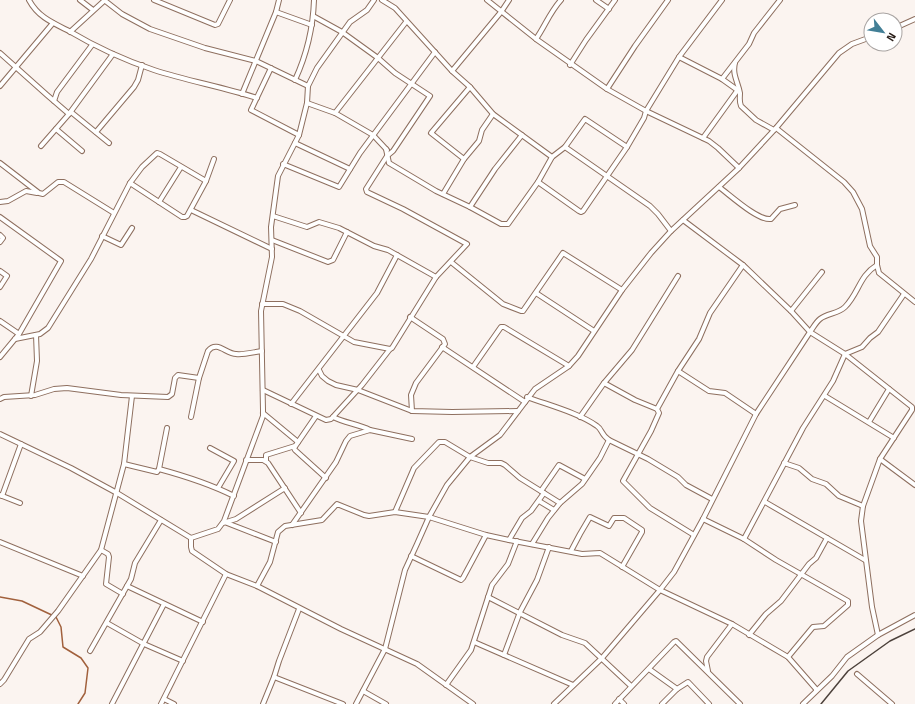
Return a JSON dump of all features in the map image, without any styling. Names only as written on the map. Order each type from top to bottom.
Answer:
[{"type":"street","points":[[29,0],[38,14],[92,45],[142,65],[198,83],[257,98]]},
{"type":"street","points":[[80,0],[93,10]]},
{"type":"street","points":[[70,32],[104,0],[122,14],[150,29],[205,48],[256,61],[308,86]]},
{"type":"street","points":[[154,0],[215,25],[218,24],[230,0]]},
{"type":"street","points":[[242,94],[276,12],[279,0]]},
{"type":"street","points":[[295,80],[304,60],[312,24],[314,0]]},
{"type":"street","points":[[225,523],[263,413],[260,311],[271,264],[271,227],[278,176],[299,134],[307,103],[308,86],[317,68],[352,20],[367,10],[374,0]]},
{"type":"street","points":[[382,0],[395,8],[406,22],[452,71],[470,87],[493,114],[552,157]]},
{"type":"street","points":[[487,0],[500,12],[536,39],[607,89],[646,111],[703,138],[718,148],[739,168]]},
{"type":"street","points":[[452,71],[509,0]]},
{"type":"street","points":[[536,39],[545,26],[550,13],[561,0]]},
{"type":"street","points":[[596,0],[609,9]]},
{"type":"street","points":[[570,64],[615,0]]},
{"type":"street","points":[[607,89],[634,46],[668,0]]},
{"type":"street","points":[[538,182],[581,212],[627,147],[644,118],[646,111],[679,57],[722,0]]},
{"type":"street","points":[[722,79],[749,44],[754,33],[780,0]]},
{"type":"street","points":[[276,12],[312,24]]},
{"type":"street","points":[[263,390],[316,416],[326,420],[331,419],[358,390],[392,348],[436,277],[452,262],[466,245],[466,243],[403,209],[367,192],[366,189],[387,156],[393,151],[430,98],[430,95],[395,73],[378,58],[342,32],[313,16]]},
{"type":"street","points":[[903,24],[915,19]]},
{"type":"street","points":[[335,113],[406,22]]},
{"type":"street","points":[[0,86],[53,23]]},
{"type":"street","points":[[356,704],[385,649],[404,570],[444,489],[470,457],[498,437],[535,389],[569,366],[578,356],[622,290],[651,253],[671,231],[739,168],[775,129],[839,53],[852,44],[863,41]]},
{"type":"street","points":[[54,101],[56,92],[92,45]]},
{"type":"street","points":[[284,164],[337,187],[340,186],[373,135],[435,52]]},
{"type":"street","points":[[0,53],[54,101],[109,143]]},
{"type":"street","points":[[41,146],[70,113],[113,54]]},
{"type":"street","points":[[679,57],[722,79],[736,89],[737,94],[703,138]]},
{"type":"street","points":[[735,61],[734,74],[740,91],[741,106],[756,120],[775,129],[844,182],[853,192],[862,209],[870,246],[877,257],[877,265],[881,276],[915,302]]},
{"type":"street","points":[[96,132],[134,87],[138,80],[142,65]]},
{"type":"street","points":[[271,68],[252,111],[299,134]]},
{"type":"street","points":[[464,159],[431,133],[470,87]]},
{"type":"street","points":[[47,95],[56,92]]},
{"type":"street","points":[[307,103],[335,113],[373,135],[386,149],[393,151]]},
{"type":"street","points":[[443,194],[464,159],[479,141],[482,130],[493,114]]},
{"type":"street","points":[[386,149],[389,163],[423,184],[501,224],[508,224],[538,182],[552,157],[565,146],[585,119],[627,147]]},
{"type":"street","points":[[56,129],[82,151]]},
{"type":"street","points":[[470,207],[495,169],[522,135]]},
{"type":"street","points":[[295,143],[350,169]]},
{"type":"street","points":[[565,146],[654,210],[671,231]]},
{"type":"street","points":[[16,340],[44,332],[48,328],[88,264],[130,183],[142,167],[157,153],[206,181]]},
{"type":"street","points":[[130,183],[182,217],[185,217],[191,210],[206,181],[214,159]]},
{"type":"street","points":[[0,163],[38,193]]},
{"type":"street","points":[[159,202],[181,167]]},
{"type":"street","points":[[0,202],[8,201],[26,191],[43,194],[58,182],[64,182],[114,213]]},
{"type":"street","points":[[719,187],[742,205],[764,219],[771,219],[783,208],[795,205]]},
{"type":"street","points":[[191,210],[272,249]]},
{"type":"street","points":[[273,216],[307,227],[322,222],[347,232],[374,246],[388,250],[436,277]]},
{"type":"street","points":[[0,217],[61,261],[16,340],[1,355]]},
{"type":"street","points":[[683,220],[743,264],[791,311],[810,332],[845,354],[910,405],[912,410],[880,459],[863,506],[860,521],[872,607],[878,635]]},
{"type":"street","points":[[102,236],[121,245],[132,228]]},
{"type":"street","points":[[272,240],[328,262],[333,260],[347,232]]},
{"type":"street","points":[[0,234],[3,238],[0,242]]},
{"type":"street","points":[[452,262],[503,304],[520,311],[523,311],[563,253],[622,290]]},
{"type":"street","points":[[291,404],[319,370],[379,289],[397,255]]},
{"type":"street","points":[[694,535],[650,508],[623,482],[623,479],[651,431],[659,413],[657,409],[678,371],[699,339],[710,313],[743,264]]},
{"type":"street","points":[[556,703],[602,658],[674,572],[703,519],[756,414],[810,332],[820,319],[841,311],[846,306],[869,270],[877,265]]},
{"type":"street","points":[[0,271],[7,276],[0,286]]},
{"type":"street","points":[[791,311],[822,272]]},
{"type":"street","points":[[580,417],[604,383],[636,346],[678,276]]},
{"type":"street","points":[[536,293],[594,331]]},
{"type":"street","points":[[744,539],[803,428],[833,382],[845,354],[862,347],[878,332],[904,294]]},
{"type":"street","points":[[262,304],[279,303],[300,311],[354,342],[390,349]]},
{"type":"street","points":[[410,317],[443,339],[444,344],[416,383],[411,395],[412,411]]},
{"type":"street","points":[[0,321],[19,334]]},
{"type":"street","points":[[473,367],[501,327],[504,327],[520,336],[569,366]]},
{"type":"street","points":[[31,396],[38,361],[36,335]]},
{"type":"street","points":[[191,416],[199,378],[208,351],[213,346],[236,354],[262,351]]},
{"type":"street","points":[[442,347],[525,402]]},
{"type":"street","points":[[319,370],[322,376],[336,385],[358,390],[412,411],[518,411]]},
{"type":"street","points":[[678,371],[709,391],[725,393],[756,414]]},
{"type":"street","points":[[0,399],[4,397],[31,396],[67,388],[132,396],[168,397],[172,394],[175,378],[178,375],[199,378]]},
{"type":"street","points":[[604,383],[635,400],[657,409]]},
{"type":"street","points":[[869,422],[889,389]]},
{"type":"street","points":[[0,684],[29,639],[40,632],[58,611],[101,550],[124,464],[132,396]]},
{"type":"street","points":[[825,396],[894,438]]},
{"type":"street","points":[[527,398],[580,417],[598,426],[604,436],[609,440],[638,454],[678,477],[686,485],[712,499]]},
{"type":"street","points":[[263,413],[298,442]]},
{"type":"street","points":[[301,513],[266,461],[266,456],[295,446],[316,416]]},
{"type":"street","points":[[333,417],[365,427],[371,431],[412,439]]},
{"type":"street","points":[[159,469],[167,428]]},
{"type":"street","points":[[292,525],[326,478],[348,438],[350,436],[371,431]]},
{"type":"street","points":[[0,434],[117,493],[191,538],[218,529],[225,523],[236,519],[284,488]]},
{"type":"street","points":[[532,544],[554,510],[578,488],[585,479],[600,458],[609,440]]},
{"type":"street","points":[[395,512],[414,468],[439,442],[445,442],[470,457],[488,463],[501,463],[505,465],[520,478],[560,503]]},
{"type":"street","points":[[20,503],[1,496],[21,444]]},
{"type":"street","points":[[295,446],[295,450],[326,478]]},
{"type":"street","points":[[210,448],[234,460],[218,488]]},
{"type":"street","points":[[880,459],[915,485]]},
{"type":"street","points":[[246,460],[266,461]]},
{"type":"street","points":[[784,463],[799,468],[812,479],[826,484],[839,496],[863,506]]},
{"type":"street","points":[[124,464],[156,472],[159,469],[187,476],[234,496]]},
{"type":"street","points":[[509,540],[522,518],[530,512],[539,501],[559,465],[585,479]]},
{"type":"street","points":[[539,501],[554,510]]},
{"type":"street","points":[[765,502],[865,560]]},
{"type":"street","points":[[257,586],[270,562],[278,532],[285,526],[322,520],[337,504],[369,516],[395,512],[429,517],[486,535],[509,540],[582,554],[600,553],[660,590],[732,624],[788,657],[816,690]]},
{"type":"street","points":[[571,551],[590,517],[610,526],[614,518],[624,518],[642,530],[642,532],[622,567]]},
{"type":"street","points":[[703,519],[744,539],[776,560],[848,601],[849,603],[824,626],[813,628],[788,657]]},
{"type":"street","points":[[90,651],[131,579],[135,563],[161,520]]},
{"type":"street","points":[[225,523],[276,542]]},
{"type":"street","points":[[410,556],[460,580],[463,578],[486,535]]},
{"type":"street","points":[[191,538],[192,551],[226,574],[257,586],[299,609],[417,664],[472,704]]},
{"type":"street","points":[[749,635],[766,614],[781,601],[809,564],[816,558],[827,538]]},
{"type":"street","points":[[446,685],[471,650],[492,585],[508,564],[517,541]]},
{"type":"street","points":[[0,542],[83,576]]},
{"type":"street","points":[[504,655],[520,612],[537,580],[548,547]]},
{"type":"street","points":[[101,550],[108,554],[109,557],[106,584],[123,594]]},
{"type":"street","points":[[161,704],[226,574]]},
{"type":"street","points":[[127,586],[203,622]]},
{"type":"street","points":[[488,597],[520,612],[562,635],[585,643],[631,686]]},
{"type":"street","points":[[112,704],[164,604]]},
{"type":"street","points":[[263,704],[299,609]]},
{"type":"street","points":[[802,704],[816,690],[822,687],[847,657],[878,635],[915,615]]},
{"type":"street","points":[[107,623],[144,644],[183,661]]},
{"type":"street","points":[[708,671],[706,662],[707,657],[732,624]]},
{"type":"street","points":[[615,704],[676,641],[740,704]]},
{"type":"street","points":[[474,642],[573,685]]},
{"type":"street","points":[[649,669],[677,689]]},
{"type":"street","points":[[857,674],[892,704]]},
{"type":"street","points":[[274,678],[343,704]]},
{"type":"street","points":[[662,704],[686,682],[689,682],[709,704]]},
{"type":"street","points":[[363,691],[386,704]]},
{"type":"street","points":[[164,699],[174,704]]},
{"type":"street","points":[[619,699],[624,704]]},
{"type":"waterway","points":[[0,597],[22,601],[56,617],[61,627],[63,647],[81,658],[88,668],[85,693],[78,704]]},
{"type":"railway","points":[[821,704],[848,671],[890,641],[915,629]]}]
